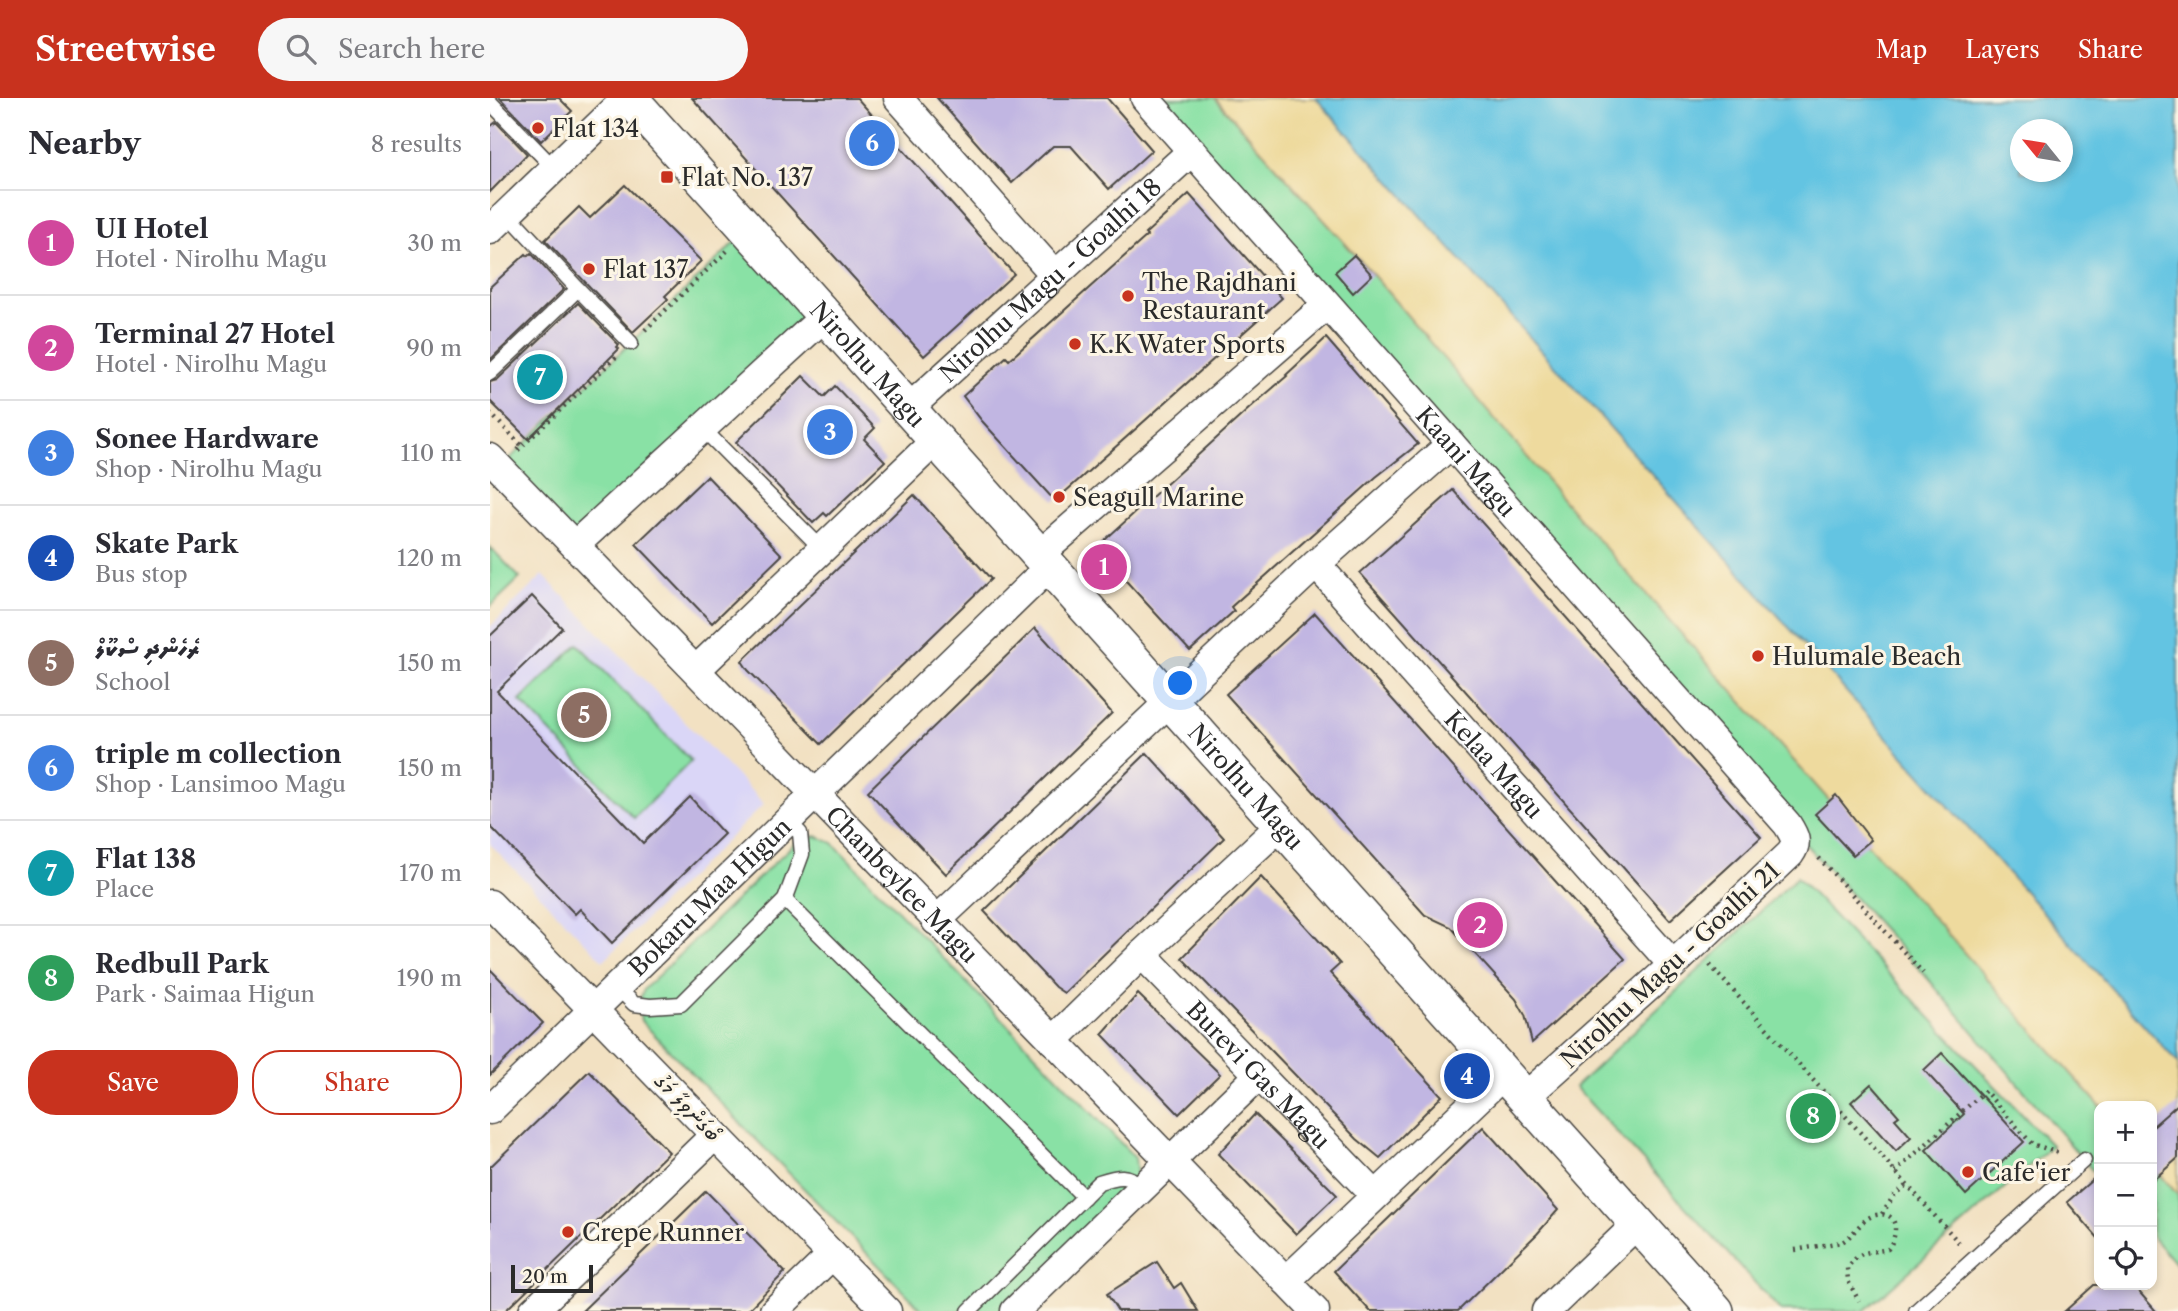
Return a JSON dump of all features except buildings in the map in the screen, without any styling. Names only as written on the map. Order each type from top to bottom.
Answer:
[{"type":"street","points":[[499,222],[629,98]]},
{"type":"street","name":"Nirolhu Magu","points":[[629,98],[1716,1311]]},
{"type":"street","points":[[898,98],[1055,275]]},
{"type":"street","name":"Kaani Magu","points":[[1145,98],[1787,824]]},
{"type":"street","name":"Nirolhu Magu - Goalhi 18","points":[[908,409],[1192,151]]},
{"type":"street","name":"Bokaru Maa Higun","points":[[490,1110],[788,822],[1044,561],[1327,305]]},
{"type":"street","points":[[575,545],[825,316]]},
{"type":"street","points":[[696,670],[936,440]]},
{"type":"street","points":[[936,920],[1316,564],[1451,443]]},
{"type":"street","name":"Chanbeylee Magu","points":[[490,458],[1315,1311]]},
{"type":"street","name":"Kelaa Magu","points":[[1316,564],[1683,955]]},
{"type":"street","name":"Nirolhu Magu - Goalhi 21","points":[[1286,1281],[1375,1195],[1683,955],[1790,854],[1796,842],[1787,824]]},
{"type":"street","points":[[1053,1041],[1281,825]]},
{"type":"street","name":"ބޯގަންވިލާ މަގު","points":[[490,904],[887,1311]]},
{"type":"street","name":"Burevi Gas Magu","points":[[1142,954],[1375,1195]]},
{"type":"street","points":[[1015,1311],[1259,1075]]},
{"type":"street","points":[[533,1311],[715,1135]]},
{"type":"street","points":[[1546,1311],[1637,1224]]},
{"type":"street","points":[[774,1311],[832,1255]]},
{"type":"lane","points":[[490,102],[554,169]]},
{"type":"lane","points":[[499,222],[578,289],[631,343]]},
{"type":"lane","points":[[490,373],[578,289]]},
{"type":"lane","points":[[703,429],[822,549]]},
{"type":"lane","points":[[617,987],[634,1004],[681,1004],[785,900],[802,854],[800,833],[788,822]]},
{"type":"lane","points":[[785,900],[1084,1197]]},
{"type":"lane","points":[[1916,1311],[2084,1160]]},
{"type":"lane","points":[[969,1311],[1099,1182],[1116,1177],[1133,1178],[1142,1187]]},
{"type":"path","points":[[490,413],[522,446]]},
{"type":"path","points":[[1787,824],[1923,973]]},
{"type":"path","points":[[1683,955],[1895,1172],[1974,1259]]},
{"type":"path","points":[[1895,1172],[1985,1091],[2032,1144],[2084,1160]]},
{"type":"path","points":[[1882,1214],[1895,1194],[1907,1185]]},
{"type":"path","points":[[1795,1250],[1842,1242],[1868,1218],[1882,1214],[1890,1216],[1896,1229],[1888,1249],[1865,1251],[1853,1259],[1847,1268],[1849,1281],[1859,1301]]},
{"type":"shaded area","points":[[543,575],[764,804],[603,961],[490,844],[490,627]]},
{"type":"green space","points":[[1148,98],[1215,98],[1368,269],[1599,539],[2096,1101],[2094,1172],[1923,973],[1787,824]]},
{"type":"green space","points":[[748,230],[825,316],[575,545],[500,468]]},
{"type":"green space","points":[[490,547],[520,578],[490,607]]},
{"type":"green space","points":[[578,644],[691,761],[634,818],[520,701]]},
{"type":"green space","points":[[816,836],[833,843],[1135,1158],[1137,1178],[1004,1311],[923,1311],[641,1021],[638,1004],[644,989],[798,840]]},
{"type":"green space","points":[[1797,877],[2052,1146],[1864,1311],[1781,1311],[1575,1087]]},
{"type":"green space","points":[[2157,1171],[2178,1195],[2178,1267],[2157,1243]]},
{"type":"sand","name":"Hulumale Beach","points":[[1215,98],[1316,98],[2178,1063],[2178,1195],[2157,1171],[2157,1101],[2096,1101],[1584,524],[1368,269]]},
{"type":"water","points":[[1316,98],[2178,98],[2178,1063]]},
{"type":"place","name":"Flat 134","points":[[538,128]]},
{"type":"place","name":"triple m collection","points":[[872,143]]},
{"type":"place","name":"Flat No. 137","points":[[667,177]]},
{"type":"place","name":"Flat 137","points":[[589,269]]},
{"type":"place","name":"The Rajdhani Restaurant","points":[[1128,296]]},
{"type":"place","name":"K.K Water Sports","points":[[1075,344]]},
{"type":"place","name":"Flat 138","points":[[540,377]]},
{"type":"place","name":"Sonee Hardware","points":[[830,432]]},
{"type":"place","name":"Seagull Marine","points":[[1059,497]]},
{"type":"place","name":"UI Hotel","points":[[1104,567]]},
{"type":"place","name":"Hulumale Beach","points":[[1758,656]]},
{"type":"place","name":"ރެހެންދި ސްކޫލް","points":[[584,715]]},
{"type":"place","name":"Terminal 27 Hotel","points":[[1480,925]]},
{"type":"place","name":"Skate Park","points":[[1467,1076]]},
{"type":"place","name":"Redbull Park","points":[[1813,1116]]},
{"type":"place","name":"Cafe'ier","points":[[1968,1172]]},
{"type":"place","name":"Crepe Runner","points":[[568,1232]]}]
